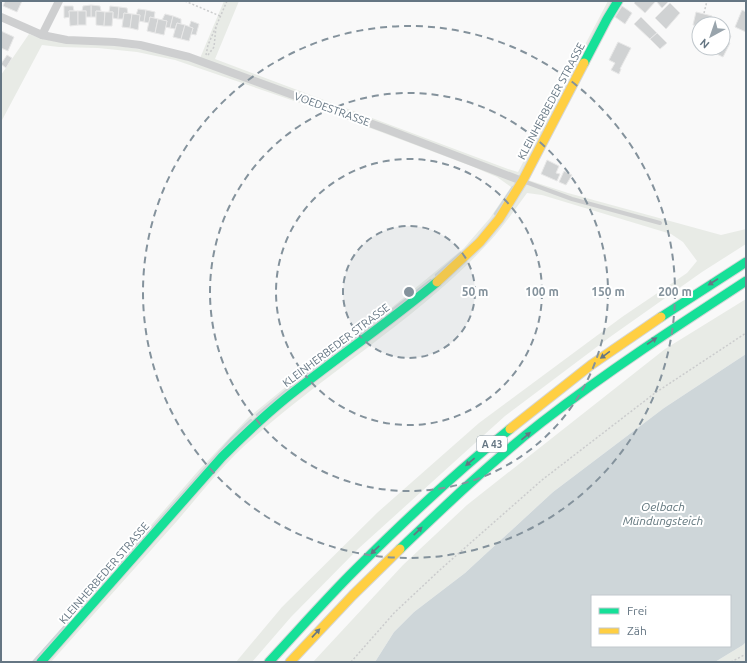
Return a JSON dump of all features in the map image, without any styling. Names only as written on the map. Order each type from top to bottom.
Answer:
[{"type":"main road","name":"KLEINHERBEDER STRASSE","points":[[41,662],[233,446],[258,422],[302,385],[417,298],[481,241],[498,220],[522,181],[618,1]]},
{"type":"main road","name":"A 43","points":[[269,662],[354,571],[423,504],[484,450],[591,365],[649,325],[746,262]]},
{"type":"main road","name":"A 43","points":[[290,662],[372,574],[500,457],[553,413],[617,366],[651,342],[746,281]]},
{"type":"street","points":[[42,35],[59,1]]},
{"type":"street","name":"VOEDESTRASSE","points":[[1,17],[42,35],[67,40],[116,42],[140,45],[165,50],[204,62],[522,181]]},
{"type":"lane","name":"VOEDESTRASSE","points":[[522,181],[572,199],[660,223]]},
{"type":"path","points":[[185,1],[220,16]]},
{"type":"path","points":[[204,62],[208,45],[227,1]]},
{"type":"path","points":[[704,13],[707,1]]},
{"type":"path","points":[[204,62],[214,47],[216,25]]},
{"type":"path","points":[[351,662],[394,613],[442,568],[542,480],[655,393],[746,333]]},
{"type":"path","points":[[731,662],[746,654]]},
{"type":"shaded area","points":[[224,1],[239,1],[215,59],[518,172],[608,1],[624,1],[618,8],[528,180],[568,193],[721,235],[746,229],[746,244],[702,272],[610,337],[505,416],[358,549],[291,617],[252,662],[236,662],[282,607],[378,512],[479,423],[622,317],[687,273],[697,261],[683,242],[671,234],[542,195],[527,193],[490,241],[463,269],[404,319],[281,414],[242,448],[213,478],[177,521],[51,662],[32,662],[199,470],[249,417],[293,381],[362,332],[464,248],[490,218],[511,187],[497,177],[471,166],[341,117],[175,60],[137,52],[42,45],[1,122],[1,75],[29,34],[51,41],[138,49],[198,63]]},
{"type":"shaded area","points":[[746,299],[746,354],[664,408],[553,492],[465,573],[414,612],[394,632],[375,662],[313,662],[403,565],[467,505],[665,349]]},
{"type":"shaded area","points":[[746,642],[746,662],[715,662],[743,645]]},
{"type":"water","name":"Oelbach Mündungsteich","points":[[746,354],[746,642],[715,662],[375,662],[394,632],[414,612],[465,573],[553,492],[664,408]]},
{"type":"building","points":[[5,1],[22,1],[17,12],[3,6]]},
{"type":"building","points":[[636,1],[656,1],[645,13],[634,3]]},
{"type":"building","points":[[656,1],[668,1],[668,2],[662,8]]},
{"type":"building","points":[[670,3],[680,13],[666,29],[655,18]]},
{"type":"building","points":[[91,5],[100,6],[101,11],[96,11],[96,17],[91,17]]},
{"type":"building","points":[[91,5],[91,17],[86,17],[86,11],[82,11],[83,6]]},
{"type":"building","points":[[64,6],[73,6],[74,11],[69,11],[70,17],[64,18]]},
{"type":"building","points":[[110,6],[119,7],[118,19],[113,18],[113,12],[109,12]]},
{"type":"building","points":[[622,6],[632,13],[625,24],[615,17]]},
{"type":"building","points":[[119,7],[127,8],[128,14],[124,13],[123,19],[118,19]]},
{"type":"building","points":[[138,9],[146,10],[144,22],[139,21],[140,15],[136,15]]},
{"type":"building","points":[[146,10],[155,12],[154,18],[150,17],[149,23],[144,22]]},
{"type":"building","points":[[742,10],[746,12],[746,32],[735,27]]},
{"type":"building","points":[[69,11],[78,11],[78,25],[70,26]]},
{"type":"building","points":[[78,11],[86,11],[86,25],[78,25]]},
{"type":"building","points":[[96,11],[105,12],[104,26],[96,25]]},
{"type":"building","points":[[105,12],[113,12],[112,26],[104,26]]},
{"type":"building","points":[[696,12],[712,16],[695,16]]},
{"type":"building","points":[[124,13],[132,14],[130,28],[122,27]]},
{"type":"building","points":[[132,14],[140,15],[138,30],[130,28]]},
{"type":"building","points":[[165,14],[173,16],[170,28],[165,27],[167,21],[162,20]]},
{"type":"building","points":[[173,16],[181,19],[181,24],[177,23],[175,29],[170,28]]},
{"type":"building","points":[[150,17],[158,19],[155,33],[147,31]]},
{"type":"building","points":[[641,17],[657,33],[650,39],[634,24]]},
{"type":"building","points":[[158,19],[167,21],[164,35],[155,33]]},
{"type":"building","points":[[191,21],[199,24],[196,35],[191,34],[193,28],[189,27]]},
{"type":"building","points":[[177,23],[185,25],[181,39],[173,37]]},
{"type":"building","points":[[185,25],[193,28],[189,41],[181,39]]},
{"type":"building","points":[[1,31],[14,37],[8,51],[1,48]]},
{"type":"building","points":[[657,33],[667,43],[660,49],[650,39]]},
{"type":"building","points":[[618,42],[631,48],[619,74],[611,70],[615,63],[609,60]]},
{"type":"building","points":[[7,55],[12,58],[6,68],[1,64]]},
{"type":"building","points":[[547,160],[559,166],[556,173],[560,174],[557,181],[541,174]]},
{"type":"building","points":[[564,171],[572,175],[566,185],[559,182]]},
{"type":"waterway","points":[[495,214],[513,187]]},
{"type":"waterway","points":[[436,275],[461,253]]},
{"type":"waterway","points":[[378,321],[431,280]]},
{"type":"waterway","points":[[306,374],[371,326]]},
{"type":"waterway","points":[[257,415],[300,379]]},
{"type":"waterway","points":[[119,566],[231,439],[251,420]]},
{"type":"waterway","points":[[33,662],[106,580]]},
{"type":"traffic: fast","points":[[584,63],[618,1]]},
{"type":"traffic: fast","points":[[661,317],[746,262]]},
{"type":"traffic: fast","points":[[400,549],[487,468],[542,422],[617,367],[746,281]]},
{"type":"traffic: fast","points":[[41,662],[222,457],[285,399],[400,312],[437,282]]},
{"type":"traffic: fast","points":[[269,662],[343,582],[392,534],[450,480],[510,429]]},
{"type":"traffic: slow","points":[[437,282],[480,242],[499,219],[523,180],[584,63]]},
{"type":"traffic: slow","points":[[510,429],[591,365],[661,317]]},
{"type":"traffic: slow","points":[[290,662],[353,595],[400,549]]}]
